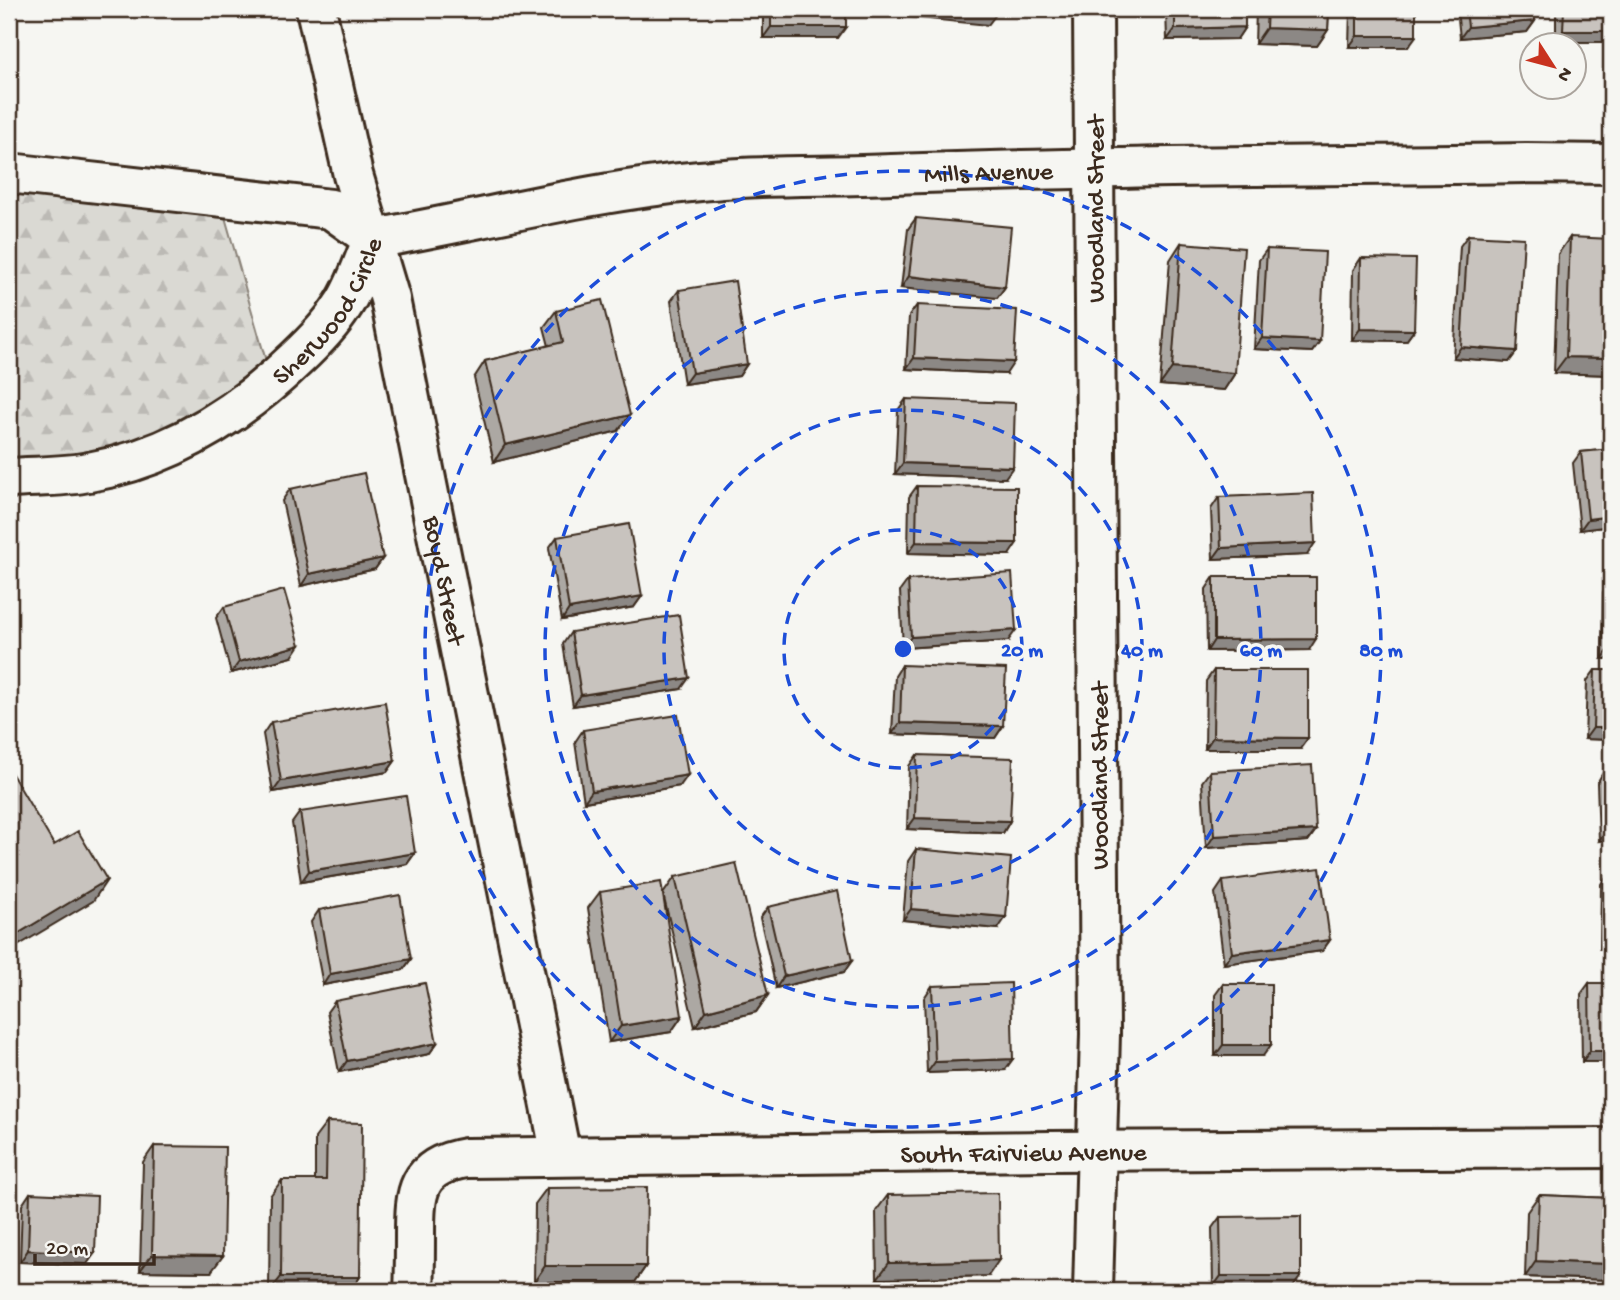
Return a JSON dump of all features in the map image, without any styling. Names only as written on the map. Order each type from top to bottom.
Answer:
[{"type":"street","name":"Boyd Street","points":[[316,9],[353,175],[392,313],[561,1156]]},
{"type":"street","name":"Woodland Street","points":[[1093,9],[1100,1020],[1093,1291]]},
{"type":"street","name":"Mills Avenue","points":[[373,239],[627,190],[700,180],[774,176],[1094,170],[1611,164]]},
{"type":"street","name":"Sherwood Circle","points":[[9,173],[331,209],[373,239],[343,307],[281,373],[231,414],[186,441],[138,461],[87,473],[9,478]]},
{"type":"street","name":"South Fairview Avenue","points":[[414,1291],[415,1198],[422,1182],[438,1167],[449,1161],[466,1158],[1097,1150],[1611,1148]]},
{"type":"green space","points":[[9,173],[219,196],[272,382],[231,414],[9,478]]},
{"type":"building","points":[[771,9],[846,9],[846,27],[771,27]]},
{"type":"building","points":[[1175,9],[1245,9],[1245,27],[1175,29]]},
{"type":"building","points":[[1267,9],[1329,9],[1328,30],[1266,28]]},
{"type":"building","points":[[1357,9],[1416,9],[1416,36],[1357,36]]},
{"type":"building","points":[[1466,9],[1534,9],[1535,21],[1468,27]]},
{"type":"building","points":[[1564,9],[1611,9],[1611,31],[1563,31]]},
{"type":"building","points":[[916,218],[1011,227],[1005,287],[909,276]]},
{"type":"building","points":[[1468,235],[1524,238],[1517,351],[1461,347]]},
{"type":"building","points":[[1570,237],[1611,239],[1611,358],[1566,357]]},
{"type":"building","points":[[1181,243],[1244,248],[1235,373],[1172,368]]},
{"type":"building","points":[[1267,249],[1325,252],[1320,341],[1262,338]]},
{"type":"building","points":[[1361,258],[1416,259],[1414,330],[1360,329]]},
{"type":"building","points":[[735,281],[747,364],[692,373],[679,290]]},
{"type":"building","points":[[602,300],[630,415],[505,445],[485,361],[563,342],[556,311]]},
{"type":"building","points":[[917,305],[1017,310],[1014,362],[914,358]]},
{"type":"building","points":[[906,399],[1015,403],[1013,467],[903,463]]},
{"type":"building","points":[[1611,449],[1611,516],[1588,519],[1581,452]]},
{"type":"building","points":[[364,473],[383,558],[309,574],[290,489]]},
{"type":"building","points":[[917,486],[1017,487],[1017,543],[916,542]]},
{"type":"building","points":[[1313,493],[1315,543],[1221,548],[1219,497]]},
{"type":"building","points":[[629,524],[642,596],[569,609],[557,537]]},
{"type":"building","points":[[1012,573],[1016,630],[911,637],[908,580]]},
{"type":"building","points":[[1214,577],[1316,577],[1316,639],[1214,640]]},
{"type":"building","points":[[1611,581],[1611,648],[1610,648]]},
{"type":"building","points":[[284,590],[300,645],[239,662],[224,607]]},
{"type":"building","points":[[679,615],[689,678],[581,695],[571,632]]},
{"type":"building","points":[[902,665],[1006,669],[1003,726],[900,723]]},
{"type":"building","points":[[1214,670],[1308,670],[1308,738],[1213,737]]},
{"type":"building","points":[[1595,670],[1611,670],[1611,728],[1593,728]]},
{"type":"building","points":[[385,702],[395,761],[281,781],[271,722]]},
{"type":"building","points":[[678,715],[688,775],[592,791],[583,730]]},
{"type":"building","points":[[917,755],[1013,758],[1010,821],[915,818]]},
{"type":"building","points":[[1312,765],[1316,830],[1214,836],[1210,771]]},
{"type":"building","points":[[9,769],[54,845],[78,831],[107,880],[9,939]]},
{"type":"building","points":[[1604,771],[1611,771],[1611,829],[1606,830]]},
{"type":"building","points":[[406,796],[415,853],[309,871],[300,812]]},
{"type":"building","points":[[916,849],[1011,858],[1006,917],[911,909]]},
{"type":"building","points":[[736,863],[768,995],[706,1011],[675,877]]},
{"type":"building","points":[[1320,868],[1330,940],[1232,953],[1223,881]]},
{"type":"building","points":[[1611,872],[1611,938],[1608,938]]},
{"type":"building","points":[[661,882],[682,1016],[621,1026],[600,892]]},
{"type":"building","points":[[837,891],[852,961],[784,976],[768,907]]},
{"type":"building","points":[[400,895],[411,959],[330,974],[319,910]]},
{"type":"building","points":[[425,983],[437,1043],[347,1061],[335,1001]]},
{"type":"building","points":[[1011,983],[1013,1059],[935,1062],[932,986]]},
{"type":"building","points":[[1589,983],[1611,983],[1611,1051],[1590,1051]]},
{"type":"building","points":[[1223,984],[1271,984],[1271,1045],[1223,1045]]},
{"type":"building","points":[[327,1122],[362,1123],[360,1277],[281,1277],[282,1180],[326,1180]]},
{"type":"building","points":[[154,1146],[225,1147],[223,1256],[152,1255]]},
{"type":"building","points":[[647,1187],[646,1266],[545,1266],[547,1188]]},
{"type":"building","points":[[30,1193],[97,1196],[95,1253],[28,1250]]},
{"type":"building","points":[[998,1193],[999,1260],[889,1263],[888,1195]]},
{"type":"building","points":[[1539,1195],[1611,1198],[1611,1264],[1536,1261]]},
{"type":"building","points":[[1301,1216],[1301,1276],[1221,1276],[1220,1217]]}]
